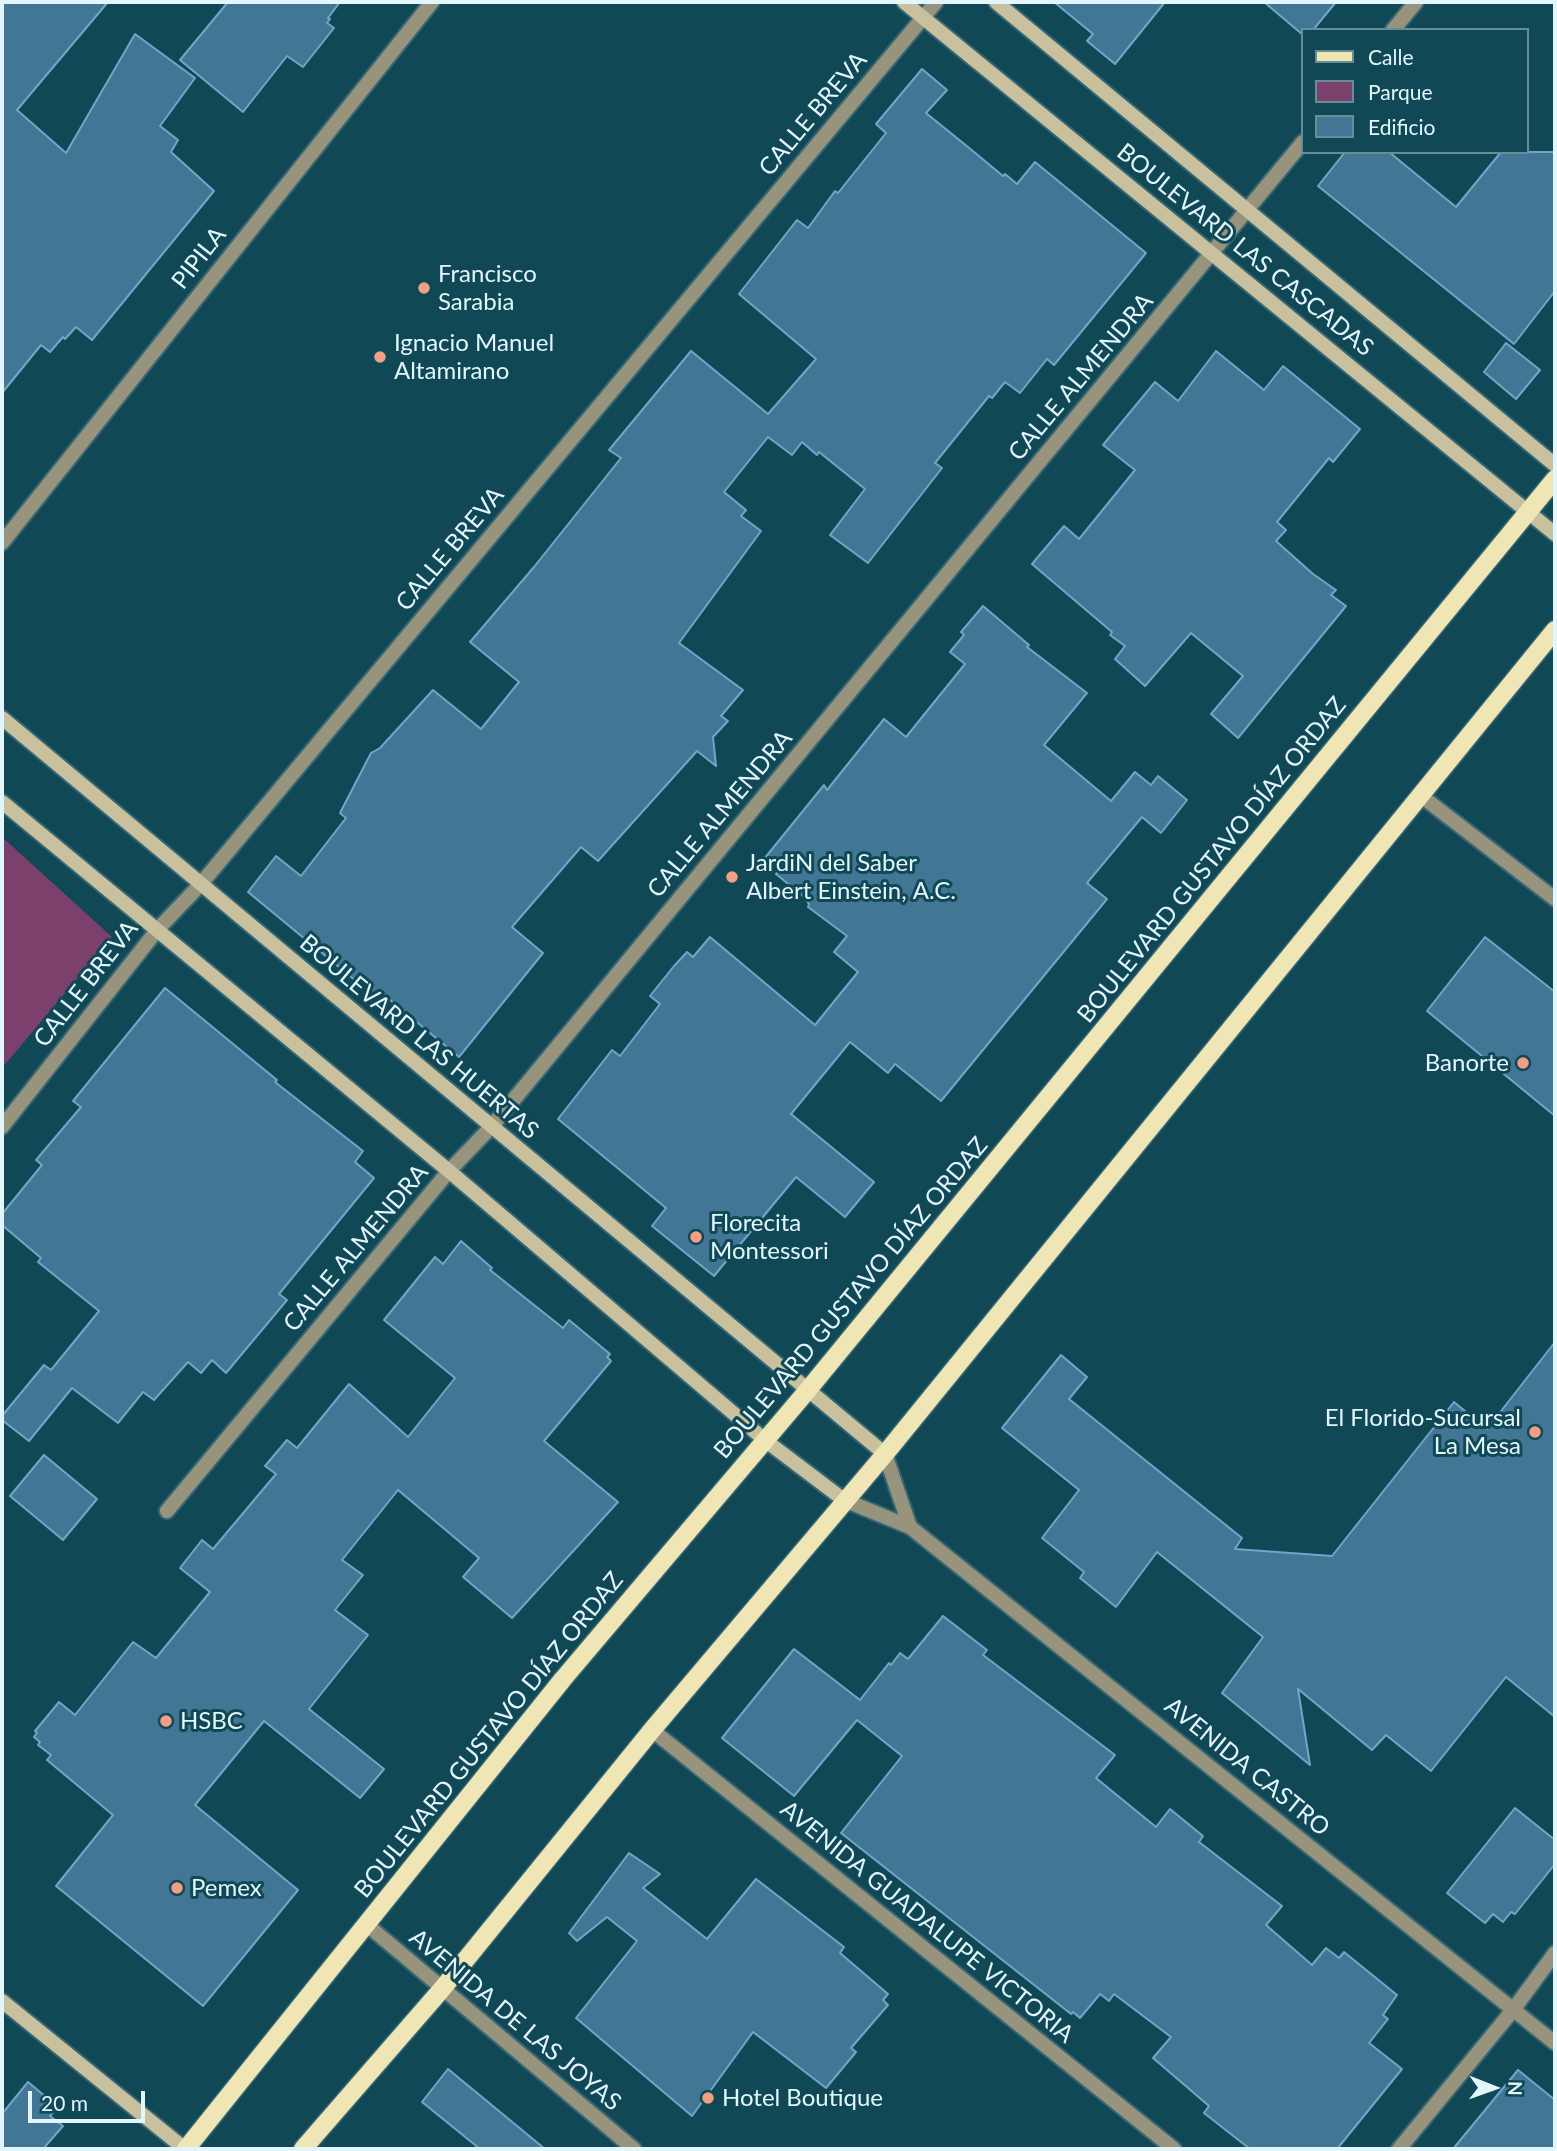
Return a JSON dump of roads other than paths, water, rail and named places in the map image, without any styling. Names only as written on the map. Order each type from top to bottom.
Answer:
[{"type":"main road","name":"BOULEVARD LAS CASCADAS","points":[[904,2],[1555,534]]},
{"type":"main road","name":"BOULEVARD LAS CASCADAS","points":[[996,2],[1555,465]]},
{"type":"main road","name":"BOULEVARD GUSTAVO DÍAZ ORDAZ","points":[[186,2149],[563,1679],[766,1441],[1555,479]]},
{"type":"main road","points":[[303,2149],[442,1989],[652,1730],[884,1454],[1555,630]]},
{"type":"main road","name":"BOULEVARD LAS HUERTAS","points":[[2,718],[884,1454]]},
{"type":"main road","points":[[2,802],[449,1171],[766,1441],[844,1500]]},
{"type":"main road","points":[[2,2001],[186,2149]]},
{"type":"street","name":"PIPILA","points":[[2,543],[432,2]]},
{"type":"street","name":"CALLE BREVA","points":[[2,1127],[158,929],[200,885],[936,2]]},
{"type":"street","points":[[1395,28],[1416,2]]},
{"type":"street","name":"CALLE ALMENDRA","points":[[167,1511],[449,1171],[492,1126],[1302,143]]},
{"type":"street","points":[[1420,795],[1555,899]]},
{"type":"street","points":[[884,1454],[910,1527]]},
{"type":"street","name":"AVENIDA CASTRO","points":[[844,1500],[910,1527],[1555,2043]]},
{"type":"street","name":"AVENIDA GUADALUPE VICTORIA","points":[[652,1730],[1174,2149]]},
{"type":"street","name":"AVENIDA DE LAS JOYAS","points":[[366,1924],[634,2149]]},
{"type":"street","points":[[1399,2149],[1513,2010],[1555,1953]]},
{"type":"place","name":"Francisco Sarabia","points":[[424,288]]},
{"type":"place","name":"Ignacio Manuel Altamirano","points":[[380,357]]},
{"type":"place","name":"JardiN del Saber Albert Einstein, A.C.","points":[[732,877]]},
{"type":"place","name":"Banorte","points":[[1523,1063]]},
{"type":"place","name":"Florecita Montessori","points":[[696,1237]]},
{"type":"place","name":"El Florido-Sucursal La Mesa","points":[[1535,1432]]},
{"type":"place","name":"HSBC","points":[[166,1721]]},
{"type":"place","name":"Pemex","points":[[177,1888]]},
{"type":"place","name":"Hotel Boutique","points":[[708,2098]]}]
